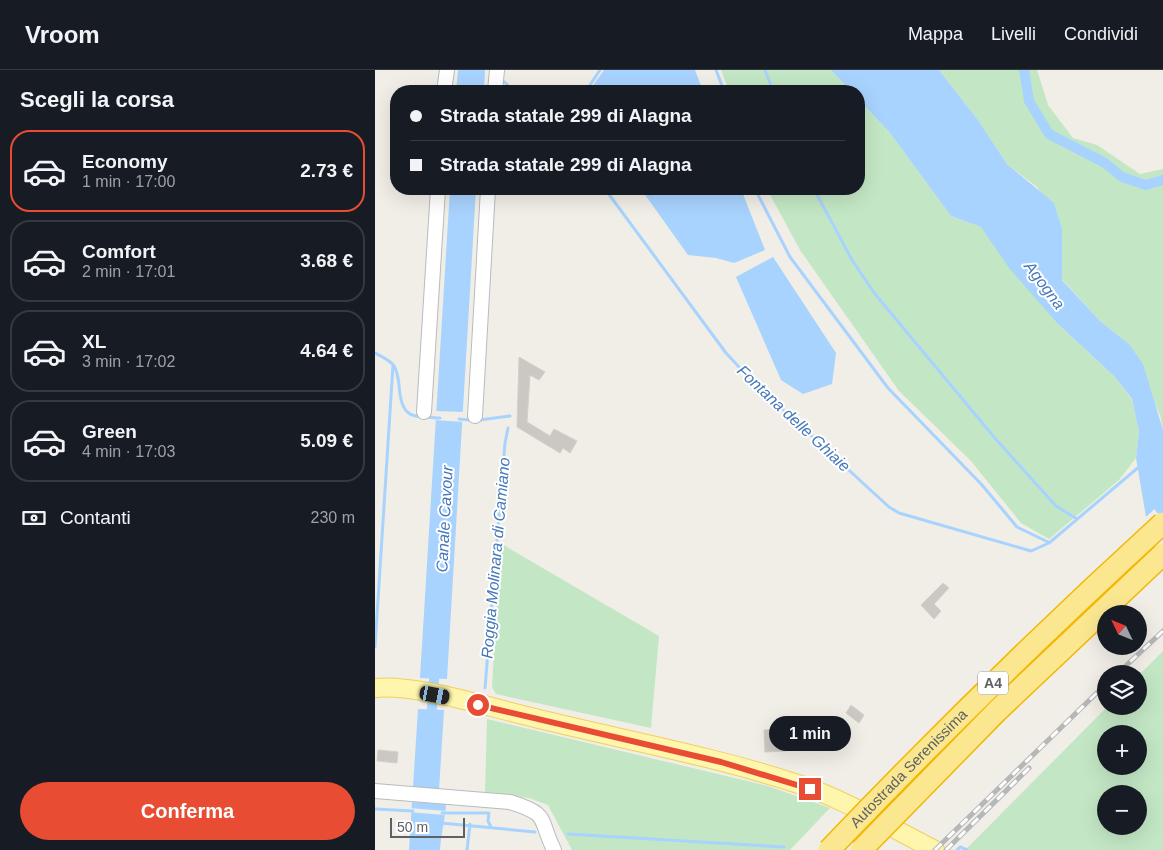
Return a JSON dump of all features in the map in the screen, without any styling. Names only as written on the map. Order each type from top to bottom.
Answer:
[{"type":"highway","name":"Autostrada Serenissima","points":[[829,850],[1011,666],[1163,522]]},
{"type":"highway","name":"Autostrada Serenissima","points":[[861,850],[997,711],[1163,554]]},
{"type":"main road","points":[[375,688],[411,691],[450,698],[721,762],[796,783],[837,801],[935,850]]},
{"type":"main road","points":[[375,695],[411,691]]},
{"type":"street","points":[[445,85],[447,70]]},
{"type":"street","points":[[496,85],[497,70]]},
{"type":"street","points":[[424,412],[438,195]]},
{"type":"street","points":[[475,416],[488,195]]},
{"type":"street","points":[[375,791],[510,802],[528,808],[543,821],[554,850]]},
{"type":"green space","points":[[721,70],[831,70],[845,85],[727,85]]},
{"type":"green space","points":[[939,70],[1037,70],[1048,105],[1073,138],[1097,145],[1140,174],[1163,169],[1163,430],[1160,415],[1129,344],[1100,321],[1062,279],[1062,229],[1037,187],[1007,164],[978,120]]},
{"type":"green space","points":[[865,106],[890,133],[951,216],[981,227],[1057,323],[1115,377],[1132,400],[1139,432],[1136,458],[1119,480],[1049,539],[1021,523],[971,461],[899,391],[800,250],[770,195],[865,195]]},
{"type":"green space","points":[[500,543],[659,636],[651,728],[496,694],[492,687]]},
{"type":"green space","points":[[1163,651],[1163,850],[965,850],[1099,715],[1147,715],[1147,667]]},
{"type":"green space","points":[[487,719],[768,786],[830,808],[790,850],[572,850],[548,805],[529,798],[485,792]]},
{"type":"water","points":[[458,70],[485,70],[484,85],[457,85]]},
{"type":"water","points":[[604,70],[695,70],[701,85],[593,85]]},
{"type":"water","points":[[831,70],[939,70],[978,120],[1007,164],[1054,203],[1062,229],[1062,280],[1100,321],[1129,344],[1143,364],[1163,430],[1163,501],[1146,517],[1136,458],[1139,432],[1132,399],[1115,377],[1057,323],[1009,268],[981,227],[951,216],[890,133],[865,106],[865,85],[845,85]]},
{"type":"water","points":[[450,195],[476,195],[447,679],[420,678]]},
{"type":"water","points":[[645,195],[743,195],[765,250],[734,263],[716,258],[688,255]]},
{"type":"water","points":[[773,257],[836,353],[832,384],[803,394],[781,380],[736,277]]},
{"type":"water","points":[[418,709],[444,710],[439,790],[413,787]]},
{"type":"water","points":[[412,802],[446,804],[440,850],[409,850]]},
{"type":"pier","points":[[434,411],[465,412],[465,422],[433,420]]},
{"type":"pier","points":[[409,808],[445,811],[445,815],[408,812]]},
{"type":"building","points":[[519,357],[545,372],[539,380],[530,375],[527,422],[550,436],[554,429],[577,441],[570,453],[563,448],[560,453],[517,427]]},
{"type":"building","points":[[943,583],[949,588],[934,604],[941,611],[934,619],[921,605]]},
{"type":"building","points":[[851,705],[864,715],[859,723],[846,713]]},
{"type":"building","points":[[785,729],[786,751],[765,752],[764,730]]},
{"type":"building","points":[[378,750],[398,752],[397,763],[377,761]]},
{"type":"waterway","points":[[590,85],[600,70]]},
{"type":"waterway","points":[[716,70],[722,85]]},
{"type":"waterway","points":[[765,70],[771,85]]},
{"type":"waterway","points":[[1024,70],[1029,101],[1049,134],[1105,163],[1122,177],[1146,185],[1163,180]]},
{"type":"waterway","name":"Fontana delle Ghiaie","points":[[501,79],[508,85]]},
{"type":"waterway","name":"Fontana delle Ghiaie","points":[[609,195],[726,353],[752,381],[889,507],[899,513],[1031,551],[1049,543],[1140,466]]},
{"type":"waterway","points":[[758,195],[790,257],[888,388],[982,485],[1017,527],[1048,542]]},
{"type":"waterway","points":[[817,195],[852,260],[875,294],[994,437],[1056,506],[1077,519]]},
{"type":"waterway","name":"Roggia Molinara di Camiano","points":[[375,353],[388,360],[394,366],[405,410],[415,416],[440,418]]},
{"type":"waterway","points":[[375,647],[393,365]]},
{"type":"waterway","name":"Roggia Molinara di Camiano","points":[[479,420],[510,416]]},
{"type":"waterway","name":"Roggia Molinara di Camiano","points":[[459,419],[470,420]]},
{"type":"waterway","name":"Roggia Molinara di Camiano","points":[[485,688],[505,443],[508,428]]},
{"type":"waterway","name":"Agogna","points":[[1157,480],[1163,506]]},
{"type":"waterway","name":"Canale Cavour","points":[[431,722],[435,666]]},
{"type":"waterway","points":[[375,809],[413,811]]},
{"type":"waterway","points":[[442,813],[489,813],[488,821],[491,827]]},
{"type":"waterway","points":[[441,823],[535,832]]},
{"type":"waterway","points":[[467,850],[470,824]]},
{"type":"waterway","points":[[568,834],[784,847]]},
{"type":"waterway","points":[[957,850],[960,847],[967,850]]},
{"type":"railway","points":[[1127,665],[1163,631]]},
{"type":"railway","points":[[935,850],[1097,693]]},
{"type":"railway","points":[[946,850],[1029,768]]},
{"type":"route","points":[[478,705],[721,762],[796,783],[810,789]]}]
